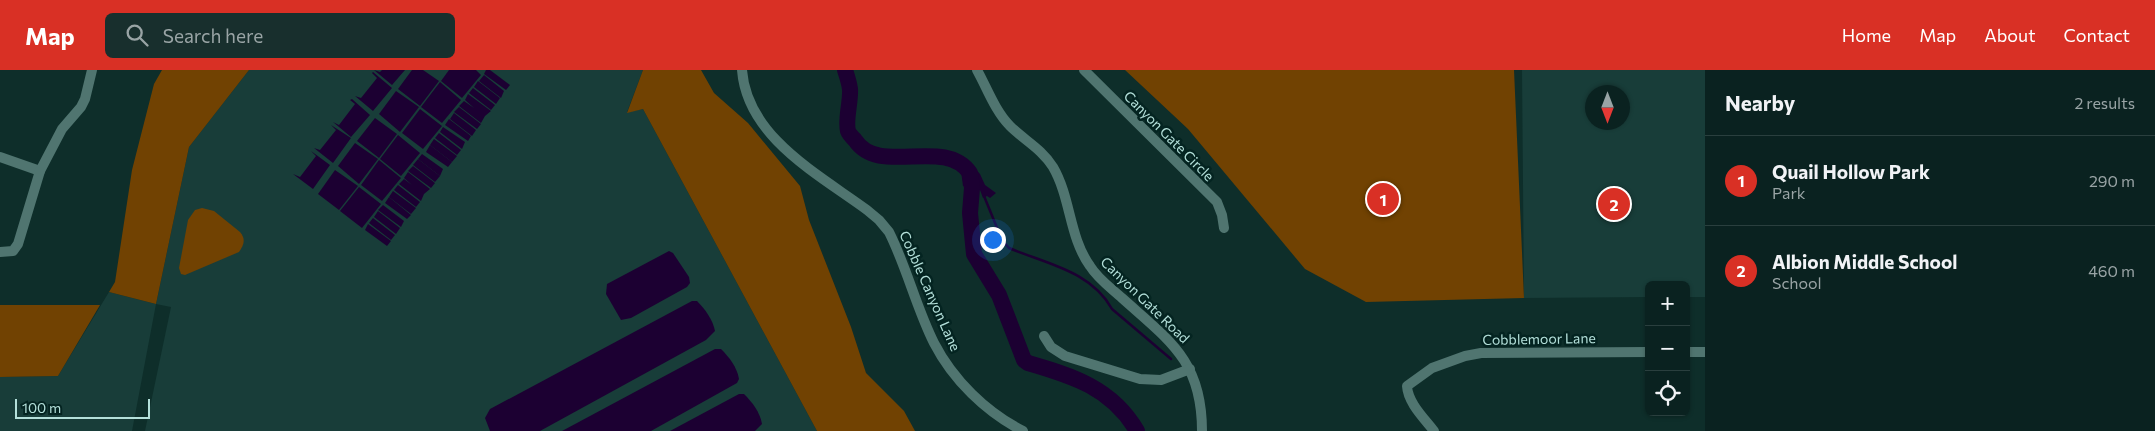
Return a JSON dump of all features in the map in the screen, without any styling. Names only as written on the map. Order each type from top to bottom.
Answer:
[{"type":"street","points":[[0,252],[13,251],[18,244],[40,171],[62,129],[81,107],[92,70]]},
{"type":"street","name":"Cobble Canyon Lane","points":[[742,70],[748,99],[756,114],[781,144],[867,210],[889,232],[931,335],[947,364],[979,400],[998,416],[1023,431]]},
{"type":"street","name":"Canyon Gate Road","points":[[978,70],[1005,120],[1037,147],[1054,168],[1082,253],[1091,269],[1168,339],[1183,357],[1190,369],[1200,401],[1202,431]]},
{"type":"street","name":"Canyon Gate Circle","points":[[1084,70],[1216,202],[1222,215],[1224,228]]},
{"type":"street","points":[[0,157],[40,171]]},
{"type":"street","points":[[1044,336],[1051,347],[1065,356],[1140,379],[1161,380],[1190,369]]},
{"type":"street","name":"Cobblemoor Lane","points":[[1434,431],[1411,401],[1407,386],[1432,368],[1448,361],[1481,353],[1645,352]]},
{"type":"street","points":[[1690,352],[1705,352]]},
{"type":"shaded area","points":[[162,70],[249,70],[189,147],[156,304],[109,292],[115,282],[132,170],[154,84]]},
{"type":"shaded area","points":[[249,70],[643,70],[627,112],[643,109],[817,431],[145,431],[171,307],[156,304],[189,147]]},
{"type":"shaded area","points":[[374,70],[380,72],[382,70],[405,70],[392,85]]},
{"type":"shaded area","points":[[412,70],[423,70],[439,81],[420,106],[398,89]]},
{"type":"shaded area","points":[[449,70],[476,70],[481,75],[462,98],[441,81]]},
{"type":"shaded area","points":[[486,70],[490,70],[510,85],[506,90],[484,74]]},
{"type":"shaded area","points":[[643,70],[701,70],[714,93],[748,123],[800,186],[809,220],[851,327],[866,373],[904,411],[915,431],[817,431],[643,109],[627,113]]},
{"type":"shaded area","points":[[1125,70],[1514,70],[1524,298],[1366,302],[1305,269],[1188,129]]},
{"type":"shaded area","points":[[1522,70],[1705,70],[1705,297],[1690,297],[1690,281],[1645,281],[1645,297],[1524,298]]},
{"type":"shaded area","points":[[373,72],[392,88],[373,111],[355,96],[361,98],[377,78]]},
{"type":"shaded area","points":[[484,75],[504,91],[501,98],[479,81]]},
{"type":"shaded area","points":[[478,81],[500,98],[496,104],[474,87]]},
{"type":"shaded area","points":[[440,82],[461,100],[442,123],[421,107]]},
{"type":"shaded area","points":[[473,88],[495,105],[491,110],[469,93]]},
{"type":"shaded area","points":[[396,91],[419,107],[400,132],[379,114]]},
{"type":"shaded area","points":[[468,94],[491,111],[481,123],[459,106],[464,101],[474,108],[465,100]]},
{"type":"shaded area","points":[[352,99],[370,115],[351,137],[333,122],[339,125],[355,104],[350,100]]},
{"type":"shaded area","points":[[459,107],[481,124],[477,129],[454,112]]},
{"type":"shaded area","points":[[420,109],[442,126],[423,149],[402,133]]},
{"type":"shaded area","points":[[454,113],[476,130],[472,136],[450,119]]},
{"type":"shaded area","points":[[375,118],[397,134],[379,158],[357,141]]},
{"type":"shaded area","points":[[449,119],[471,136],[468,141],[445,125]]},
{"type":"shaded area","points":[[331,125],[351,138],[333,163],[314,148],[320,150],[336,130]]},
{"type":"shaded area","points":[[443,127],[465,142],[462,149],[440,132]]},
{"type":"shaded area","points":[[439,133],[461,150],[457,155],[435,138]]},
{"type":"shaded area","points":[[398,135],[420,153],[401,176],[380,159]]},
{"type":"shaded area","points":[[434,139],[457,156],[452,162],[430,145]]},
{"type":"shaded area","points":[[355,143],[378,159],[359,184],[338,166]]},
{"type":"shaded area","points":[[430,145],[452,162],[448,167],[426,152]]},
{"type":"shaded area","points":[[311,151],[330,165],[313,189],[293,174],[300,177],[316,156]]},
{"type":"shaded area","points":[[422,154],[443,169],[440,176],[418,159]]},
{"type":"shaded area","points":[[418,159],[440,176],[435,182],[413,165]]},
{"type":"shaded area","points":[[379,160],[401,178],[382,201],[361,185]]},
{"type":"shaded area","points":[[956,160],[973,166],[980,174],[985,185],[996,193],[990,198],[987,196],[983,198],[980,190],[963,186],[961,171]]},
{"type":"shaded area","points":[[413,166],[435,183],[431,188],[408,171]]},
{"type":"shaded area","points":[[335,170],[358,186],[339,210],[318,194]]},
{"type":"shaded area","points":[[408,172],[430,189],[424,194],[421,201],[399,184],[404,179],[412,185],[404,178]]},
{"type":"shaded area","points":[[398,185],[420,202],[416,207],[394,190]]},
{"type":"shaded area","points":[[359,187],[381,204],[362,228],[340,211]]},
{"type":"shaded area","points":[[393,191],[416,208],[411,214],[389,197]]},
{"type":"shaded area","points":[[389,197],[411,215],[407,219],[385,203]]},
{"type":"shaded area","points":[[383,205],[404,221],[401,227],[378,210]]},
{"type":"shaded area","points":[[202,208],[214,211],[240,232],[244,240],[243,244],[239,252],[185,275],[181,274],[179,268],[188,220],[195,210]]},
{"type":"shaded area","points":[[378,211],[400,228],[396,234],[374,217]]},
{"type":"shaded area","points":[[373,218],[395,235],[391,240],[369,223]]},
{"type":"shaded area","points":[[368,224],[391,241],[387,246],[365,230]]},
{"type":"shaded area","points":[[669,251],[673,253],[689,277],[690,283],[687,287],[631,318],[621,320],[606,294],[607,284]]},
{"type":"shaded area","points":[[109,292],[156,304],[132,431],[0,431],[0,377],[58,376]]},
{"type":"shaded area","points":[[692,301],[697,301],[703,308],[714,327],[715,331],[706,340],[540,431],[490,431],[485,418],[490,409]]},
{"type":"shaded area","points":[[0,305],[100,305],[58,376],[0,377]]},
{"type":"shaded area","points":[[715,349],[721,349],[732,362],[739,379],[737,383],[651,431],[562,431]]},
{"type":"shaded area","points":[[739,394],[744,394],[747,397],[759,415],[762,424],[755,431],[670,431]]},
{"type":"waterway","points":[[845,70],[850,89],[848,131],[866,151],[879,156],[944,157],[959,162],[970,173],[972,188],[970,213],[974,254],[999,295],[1024,360],[1076,379],[1103,394],[1116,404],[1137,431]]},
{"type":"waterway","points":[[984,196],[1002,240],[1009,248],[1053,264],[1080,277],[1103,296],[1112,309],[1171,359]]},
{"type":"place","name":"Quail Hollow Park","points":[[1383,199]]},
{"type":"place","name":"Albion Middle School","points":[[1614,204]]}]
